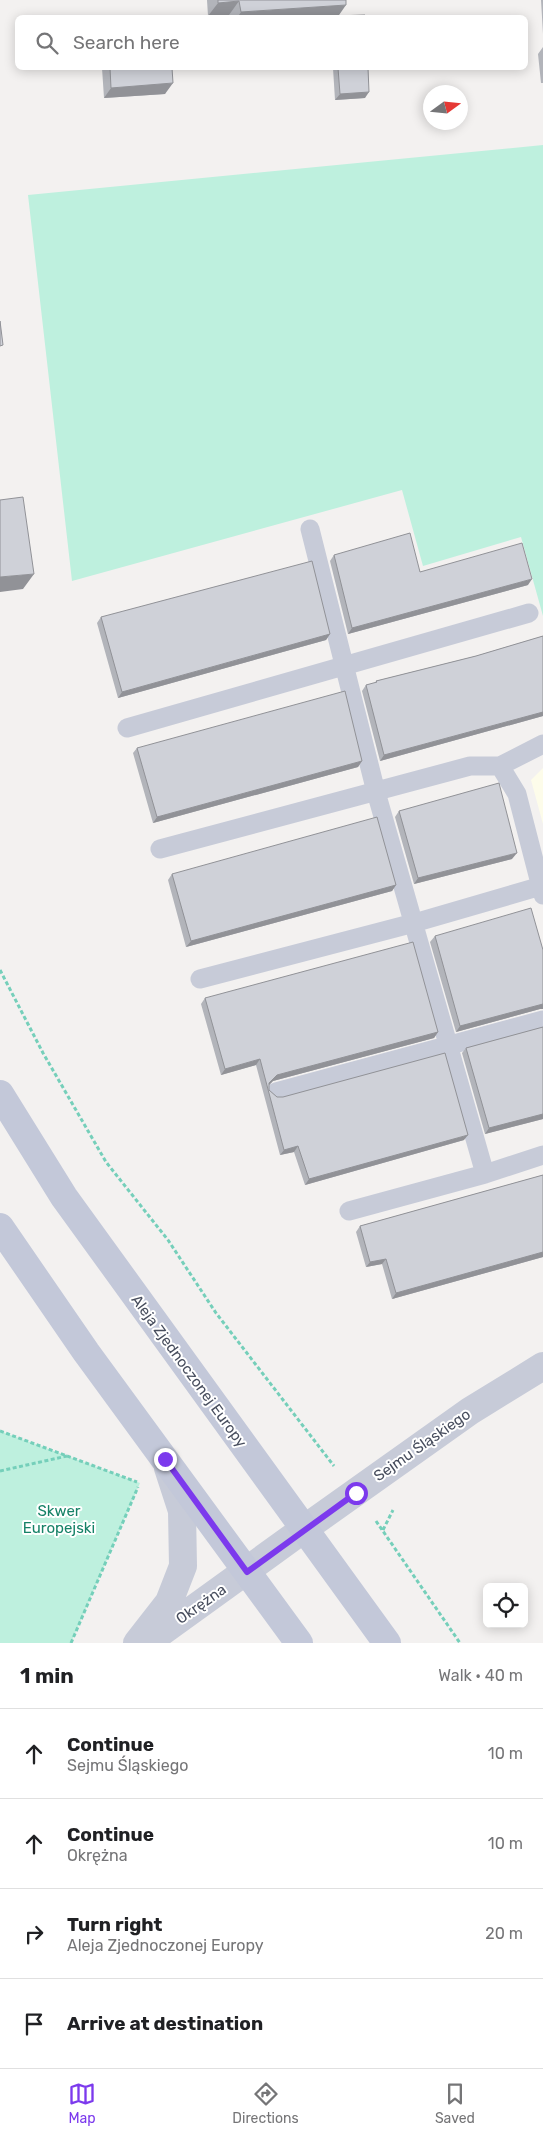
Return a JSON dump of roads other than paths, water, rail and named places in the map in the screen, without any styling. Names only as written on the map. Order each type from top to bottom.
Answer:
[{"type":"main road","name":"Aleja Zjednoczonej Europy","points":[[0,1094],[64,1197],[387,1643]]},
{"type":"main road","points":[[0,1227],[86,1352],[298,1643]]},
{"type":"street","name":"Sejmu Śląskiego","points":[[304,1529],[470,1411],[543,1366]]},
{"type":"street","name":"Okrężna","points":[[137,1643],[169,1602],[183,1566],[182,1511],[165,1459]]},
{"type":"street","name":"Okrężna","points":[[146,1643],[247,1572],[304,1529]]},
{"type":"lane","points":[[310,529],[376,792],[485,1174]]},
{"type":"lane","points":[[127,728],[529,613]]},
{"type":"lane","points":[[160,850],[470,766],[500,766],[543,744]]},
{"type":"lane","points":[[200,979],[542,891],[517,794],[500,766]]},
{"type":"lane","points":[[276,1092],[543,1020]]},
{"type":"lane","points":[[349,1212],[485,1174],[543,1154]]},
{"type":"park label","name":"Skwer Europejski","points":[[59,1520]]}]
